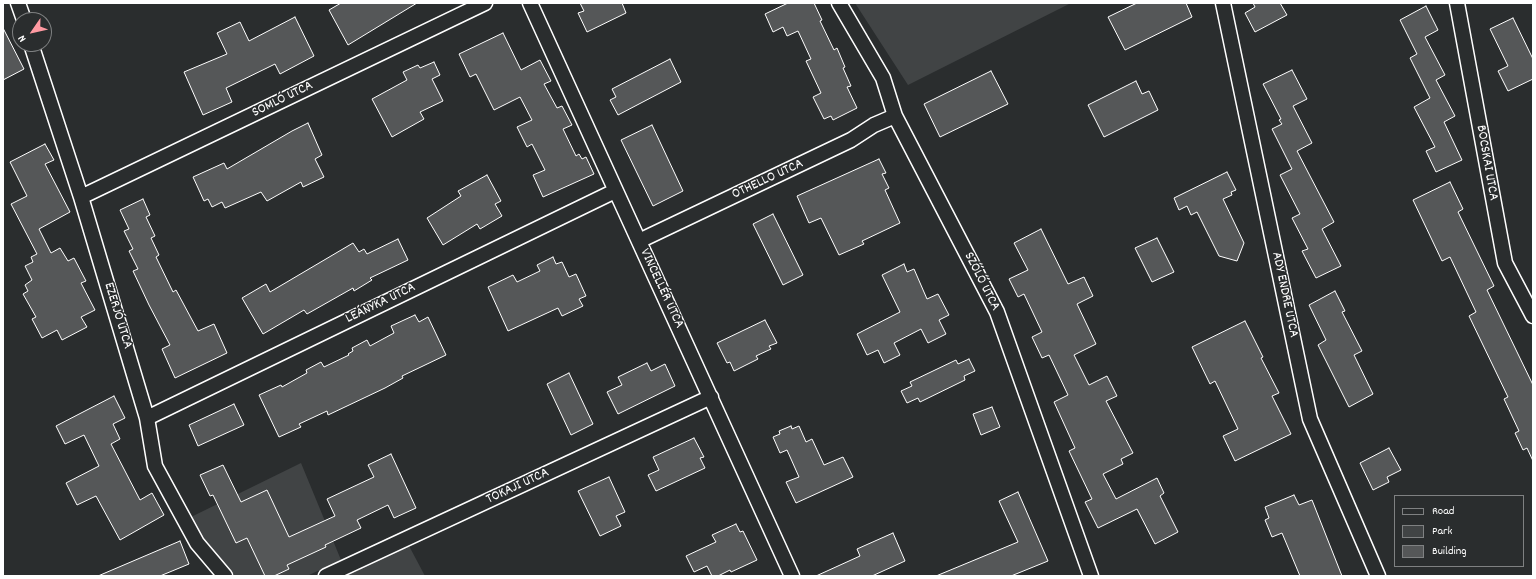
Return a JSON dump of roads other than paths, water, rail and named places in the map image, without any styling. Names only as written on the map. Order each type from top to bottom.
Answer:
[{"type":"street","name":"SOMLÓ UTCA","points":[[81,197],[485,3]]},
{"type":"street","name":"VINCELLÉR UTCA","points":[[530,3],[792,576]]},
{"type":"street","name":"SZŐLŐ UTCA","points":[[839,3],[883,78],[895,116],[997,312],[1091,576]]},
{"type":"street","name":"ADY ENDRE UTCA","points":[[1223,3],[1310,419],[1378,576]]},
{"type":"street","name":"BOCSKAI UTCA","points":[[1457,3],[1505,263],[1533,316]]},
{"type":"street","name":"EZERJÓ UTCA","points":[[35,52],[81,197],[147,418],[155,466],[197,543],[225,576]]},
{"type":"street","name":"OTHELLO UTCA","points":[[639,241],[850,140],[874,125],[895,116]]},
{"type":"street","name":"LEÁNYKA UTCA","points":[[147,418],[615,191]]},
{"type":"street","name":"TOKAJI UTCA","points":[[326,576],[711,397]]}]
